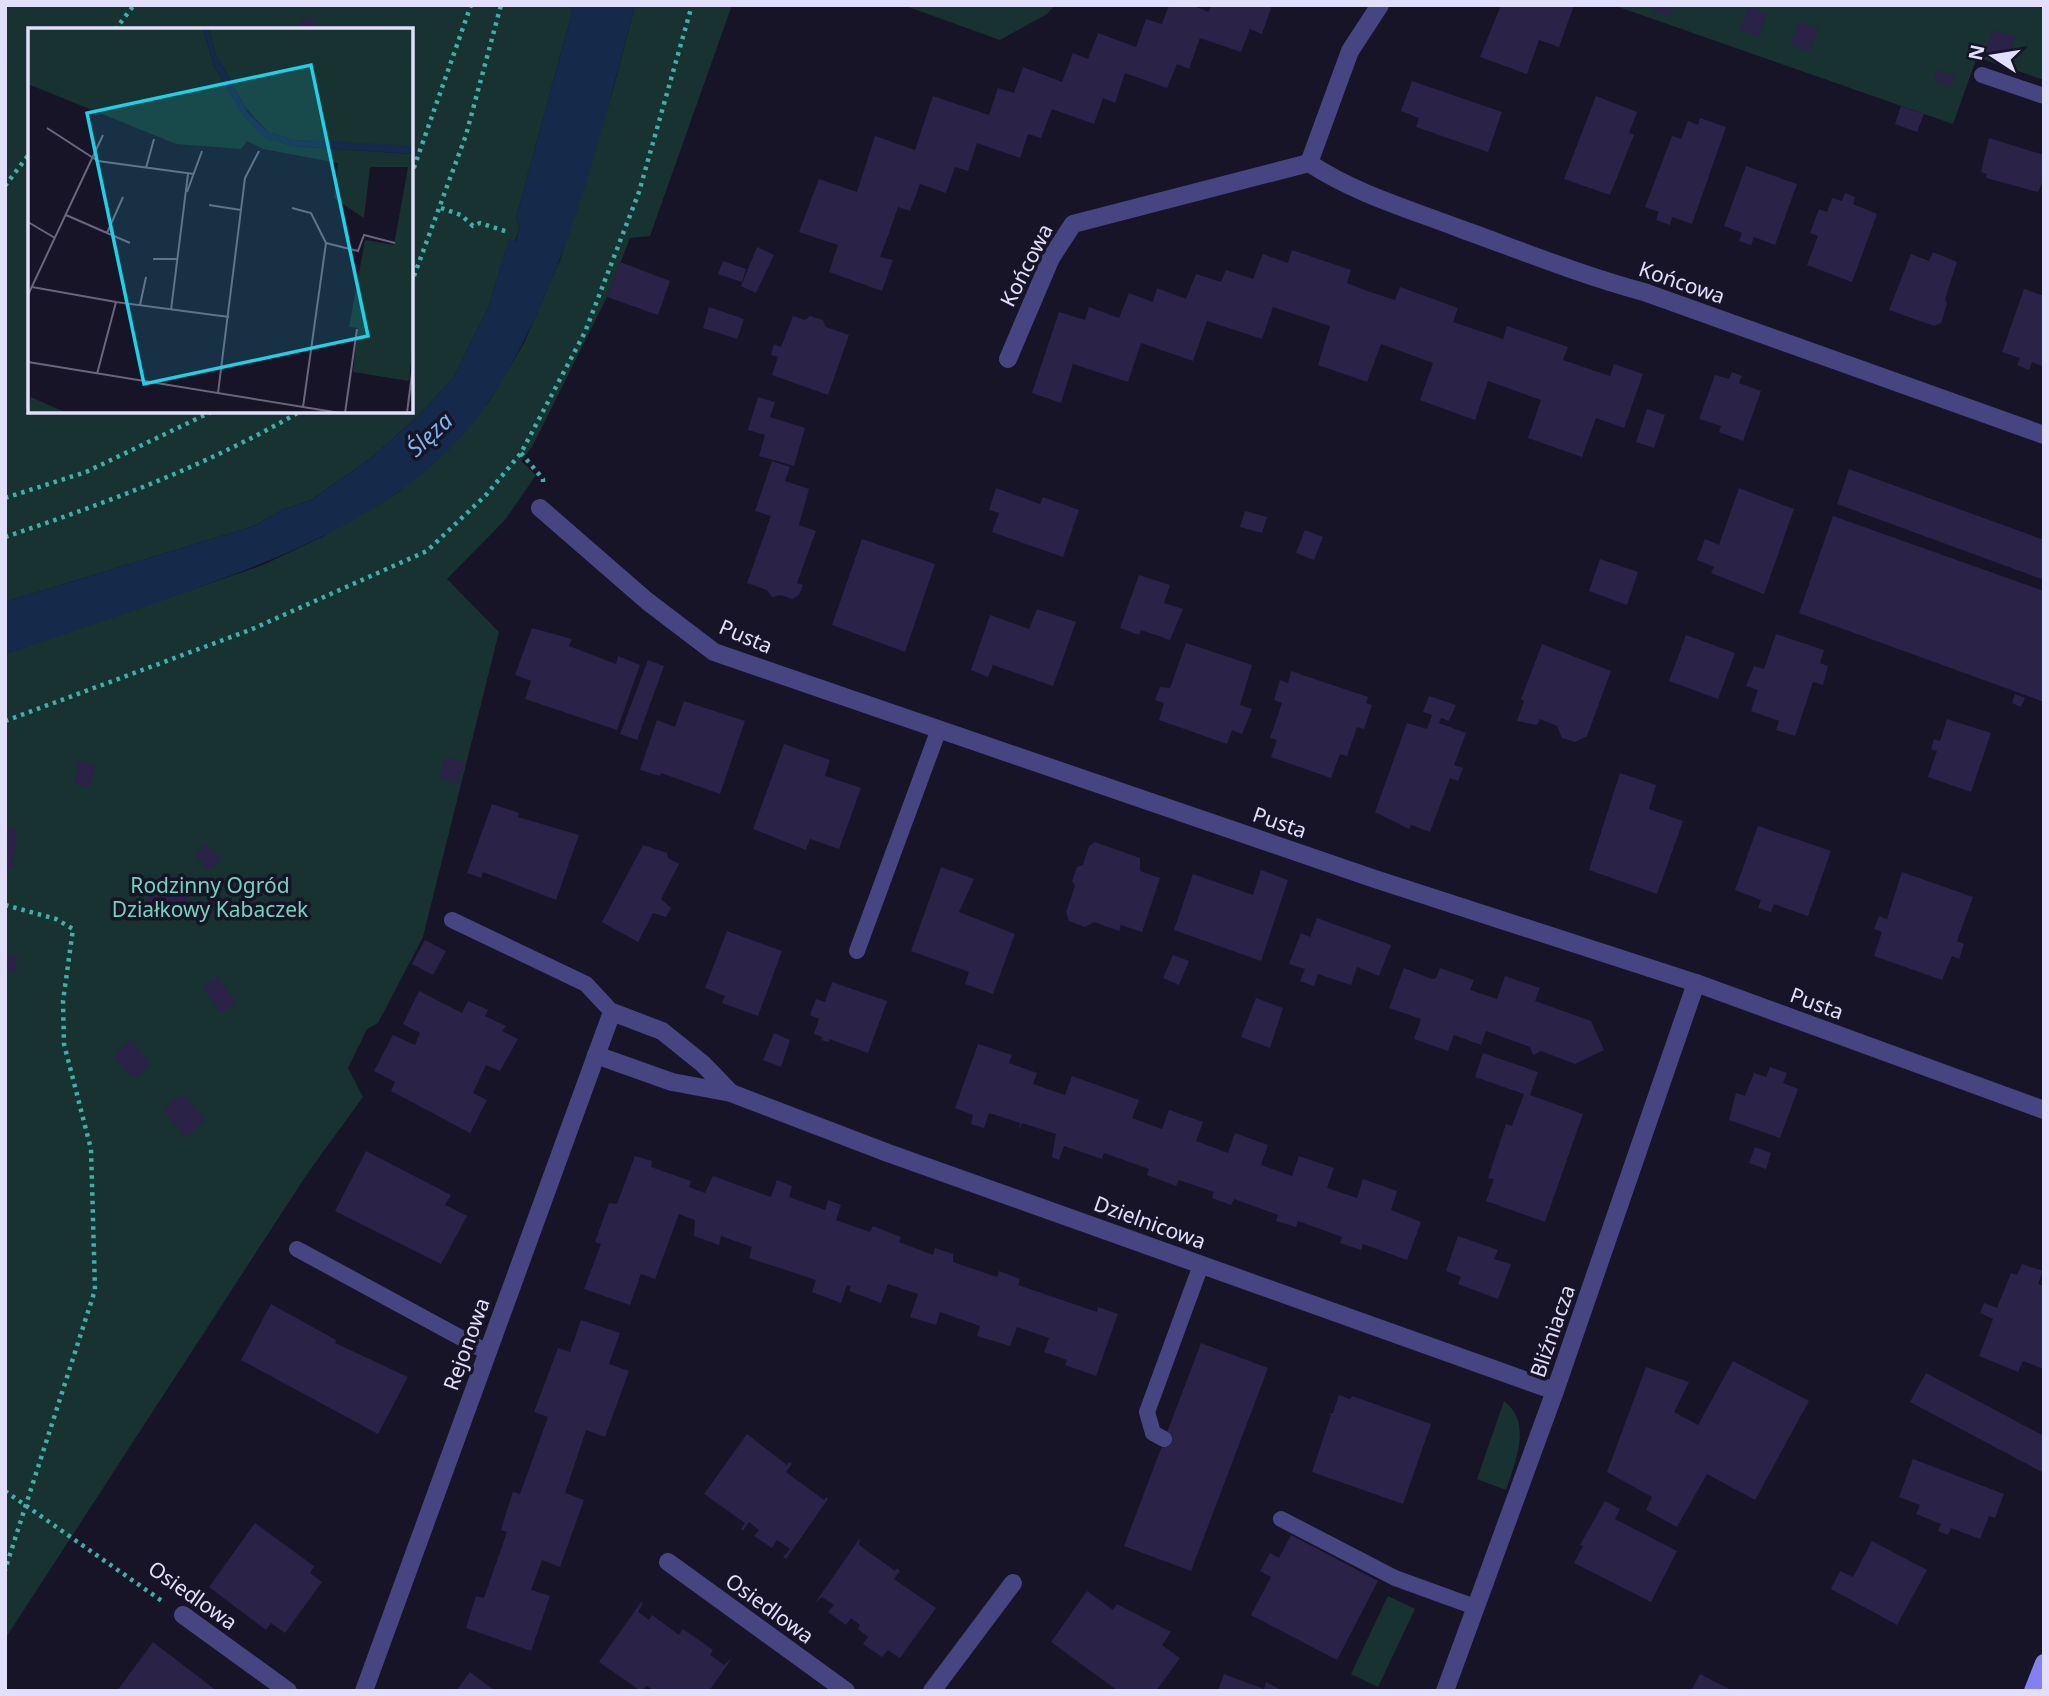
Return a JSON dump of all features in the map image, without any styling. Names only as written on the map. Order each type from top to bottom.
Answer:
[{"type":"street","points":[[1309,163],[1350,51],[1380,5]]},
{"type":"street","name":"Końcowa","points":[[1008,359],[1051,258],[1073,224],[1309,163],[1343,185],[1505,245],[2044,435]]},
{"type":"street","name":"Pusta","points":[[540,508],[647,601],[714,652],[1375,879],[1696,983],[2044,1110]]},
{"type":"street","name":"Bliźniacza","points":[[1445,1691],[1555,1391],[1696,983]]},
{"type":"street","name":"Rejonowa","points":[[364,1691],[612,1012]]},
{"type":"street","name":"Dzielnicowa","points":[[612,1012],[662,1031],[703,1064],[730,1093]]},
{"type":"street","name":"Dzielnicowa","points":[[596,1055],[673,1082],[730,1093],[1555,1391]]},
{"type":"street","name":"Osiedlowa","points":[[668,1562],[846,1691]]},
{"type":"street","points":[[932,1691],[1013,1583]]},
{"type":"street","name":"Osiedlowa","points":[[183,1615],[288,1691]]},
{"type":"street","points":[[2033,1691],[2044,1663]]},
{"type":"lane","points":[[1982,75],[2044,96]]},
{"type":"lane","points":[[856,951],[939,729]]},
{"type":"lane","points":[[452,920],[586,984],[612,1012]]},
{"type":"lane","points":[[297,1249],[487,1352]]},
{"type":"lane","points":[[1164,1440],[1153,1433],[1149,1423],[1150,1399],[1201,1265]]},
{"type":"lane","points":[[1281,1518],[1395,1578],[1475,1607]]},
{"type":"path","points":[[117,28],[134,5]]},
{"type":"path","points":[[413,170],[471,5]]},
{"type":"path","points":[[413,279],[442,208],[466,135],[501,5]]},
{"type":"path","points":[[5,721],[250,630],[427,551],[486,495],[521,453],[585,332],[639,192],[692,5]]},
{"type":"path","points":[[5,186],[28,156]]},
{"type":"path","points":[[442,208],[461,215],[473,226],[480,223],[508,232]]},
{"type":"path","points":[[5,498],[86,472],[210,413]]},
{"type":"path","points":[[5,537],[87,510],[244,444],[298,413]]},
{"type":"path","points":[[5,905],[56,919],[73,929],[63,1000],[64,1044],[91,1149],[95,1290],[5,1570]]},
{"type":"path","name":"Osiedlowa","points":[[5,1491],[183,1615]]},
{"type":"green space","points":[[5,5],[574,5],[516,218],[520,228],[515,241],[509,240],[488,308],[454,377],[418,416],[371,458],[311,500],[282,510],[254,526],[5,602]]},
{"type":"green space","name":"Rodzinny Ogród Działkowy Kabaczek","points":[[635,5],[732,5],[650,236],[630,238],[607,297],[532,447],[521,461],[536,475],[505,520],[447,579],[499,632],[423,937],[378,1023],[367,1029],[348,1068],[363,1097],[307,1174],[5,1639],[5,654],[263,565],[322,537],[400,491],[488,403],[524,343],[560,260],[613,90]]},
{"type":"green space","points":[[903,5],[1055,5],[1047,14],[1000,40]]},
{"type":"green space","points":[[1613,5],[2044,5],[2044,80],[1977,57],[1953,124]]},
{"type":"green space","points":[[1504,1401],[1513,1410],[1520,1431],[1517,1455],[1506,1490],[1477,1479]]},
{"type":"green space","points":[[1388,1596],[1415,1609],[1378,1687],[1351,1674]]},
{"type":"water","name":"Ślęza","points":[[574,5],[635,5],[594,158],[539,310],[489,401],[459,439],[424,472],[386,500],[300,547],[210,583],[5,654],[5,602],[254,526],[282,510],[311,500],[371,458],[418,416],[454,377],[488,308],[509,239],[516,241],[520,228],[516,218]]},
{"type":"building","points":[[1169,5],[1191,5],[1209,12],[1211,5],[1272,5],[1262,34],[1250,29],[1241,52],[1200,38],[1189,69],[1177,64],[1167,88],[1125,73],[1115,103],[1103,98],[1094,124],[1052,109],[1041,138],[1028,134],[1020,158],[977,143],[968,171],[955,167],[946,193],[920,184],[910,211],[898,207],[880,257],[893,260],[882,291],[829,272],[838,245],[799,232],[819,179],[857,192],[875,136],[915,150],[933,96],[989,115],[998,88],[1014,93],[1023,67],[1062,82],[1073,53],[1088,59],[1098,33],[1136,47],[1146,19],[1162,24]]},
{"type":"building","points":[[1501,5],[1574,5],[1559,47],[1539,40],[1527,74],[1480,57]]},
{"type":"building","points":[[1655,5],[1674,5],[1670,16],[1653,11]]},
{"type":"building","points":[[1749,6],[1767,14],[1759,37],[1740,30]]},
{"type":"building","points":[[307,16],[320,27],[319,28],[298,28]]},
{"type":"building","points":[[1798,22],[1818,28],[1810,51],[1791,45]]},
{"type":"building","points":[[1992,30],[2015,36],[2008,58],[1986,51]]},
{"type":"building","points":[[1937,70],[1954,76],[1949,87],[1933,81]]},
{"type":"building","points":[[1412,81],[1502,112],[1488,152],[1416,127],[1419,118],[1401,111]]},
{"type":"building","points":[[1596,96],[1637,112],[1629,133],[1634,135],[1610,195],[1564,179]]},
{"type":"building","points":[[1901,106],[1924,114],[1917,132],[1895,124]]},
{"type":"building","points":[[1700,118],[1726,127],[1692,224],[1672,217],[1670,225],[1656,220],[1659,212],[1645,207],[1672,136],[1681,139],[1688,121],[1698,125]]},
{"type":"building","points":[[1989,138],[2044,155],[2044,178],[2038,192],[1986,178],[1987,174],[1981,172]]},
{"type":"building","points":[[1746,166],[1797,184],[1775,245],[1754,237],[1751,245],[1739,241],[1742,233],[1724,226]]},
{"type":"building","points":[[1845,193],[1855,197],[1853,204],[1877,214],[1852,282],[1807,265],[1818,236],[1810,233],[1819,209],[1827,212],[1832,198],[1842,201]]},
{"type":"building","points":[[757,247],[774,255],[756,293],[741,286]]},
{"type":"building","points":[[1292,250],[1351,270],[1347,283],[1370,292],[1395,300],[1400,287],[1458,308],[1453,322],[1503,339],[1507,326],[1568,347],[1563,360],[1610,376],[1614,364],[1643,374],[1624,428],[1596,418],[1582,457],[1528,438],[1541,400],[1488,381],[1475,420],[1420,400],[1433,363],[1381,344],[1367,382],[1318,365],[1330,326],[1273,307],[1262,339],[1207,321],[1193,361],[1141,343],[1128,382],[1073,364],[1061,403],[1032,393],[1059,312],[1085,320],[1089,307],[1119,318],[1129,293],[1153,302],[1157,288],[1186,299],[1196,274],[1221,282],[1226,270],[1253,279],[1263,254],[1288,263]]},
{"type":"building","points":[[1933,252],[1957,262],[1945,299],[1947,304],[1941,323],[1934,326],[1889,310],[1911,254],[1929,261]]},
{"type":"building","points":[[723,261],[746,269],[742,282],[718,274]]},
{"type":"building","points":[[620,262],[670,281],[658,315],[607,297]]},
{"type":"building","points":[[2024,289],[2044,296],[2044,367],[2032,362],[2029,370],[2017,365],[2020,358],[2002,352]]},
{"type":"building","points":[[709,307],[744,319],[737,339],[703,328]]},
{"type":"building","points":[[793,316],[805,320],[810,316],[823,320],[826,327],[849,335],[828,395],[772,375],[778,357],[771,355],[774,344],[781,347]]},
{"type":"building","points":[[1732,372],[1742,376],[1739,383],[1761,391],[1743,441],[1719,432],[1721,426],[1699,419],[1715,375],[1729,379]]},
{"type":"building","points":[[758,397],[775,402],[770,417],[805,428],[794,466],[759,456],[765,435],[748,430]]},
{"type":"building","points":[[1647,409],[1665,415],[1654,448],[1636,442]]},
{"type":"building","points":[[772,461],[790,467],[785,481],[809,489],[799,525],[816,531],[797,583],[803,585],[799,595],[792,599],[781,595],[772,597],[767,590],[747,583],[771,516],[755,511]]},
{"type":"building","points":[[1849,469],[2044,540],[2044,580],[1837,504]]},
{"type":"building","points":[[996,488],[1040,504],[1043,497],[1079,510],[1063,557],[992,532],[999,513],[989,510]]},
{"type":"building","points":[[1739,488],[1794,509],[1764,594],[1711,573],[1714,567],[1697,560],[1705,539],[1719,545]]},
{"type":"building","points":[[1245,511],[1267,517],[1262,533],[1240,527]]},
{"type":"building","points":[[1833,516],[2044,591],[2044,702],[1799,613]]},
{"type":"building","points":[[1305,530],[1323,537],[1314,560],[1296,553]]},
{"type":"building","points":[[862,539],[935,564],[905,652],[832,625]]},
{"type":"building","points":[[1600,559],[1638,572],[1627,605],[1589,591]]},
{"type":"building","points":[[1139,575],[1170,585],[1164,603],[1183,609],[1170,640],[1141,630],[1139,635],[1120,628]]},
{"type":"building","points":[[1037,609],[1076,622],[1053,686],[993,665],[988,677],[971,670],[990,615],[1029,629]]},
{"type":"building","points":[[532,628],[572,639],[569,646],[616,664],[618,656],[640,665],[617,730],[525,699],[531,681],[515,675]]},
{"type":"building","points":[[1776,634],[1824,650],[1820,663],[1828,666],[1823,685],[1813,682],[1795,736],[1776,730],[1779,721],[1751,711],[1758,690],[1746,686],[1754,666],[1764,669]]},
{"type":"building","points":[[1686,635],[1735,653],[1718,699],[1669,681]]},
{"type":"building","points":[[1186,643],[1252,665],[1240,705],[1252,709],[1242,734],[1232,730],[1227,744],[1159,720],[1164,703],[1155,700],[1160,687],[1170,688]]},
{"type":"building","points":[[1542,644],[1611,671],[1587,736],[1575,742],[1562,738],[1557,726],[1540,719],[1537,725],[1517,721],[1524,701],[1521,699]]},
{"type":"building","points":[[648,660],[664,666],[637,740],[620,734]]},
{"type":"building","points":[[1291,671],[1368,697],[1366,703],[1372,705],[1364,729],[1357,727],[1347,756],[1340,754],[1331,778],[1271,757],[1277,740],[1270,738],[1282,703],[1274,700],[1280,680],[1288,683]]},
{"type":"building","points":[[2015,694],[2025,698],[2021,707],[2012,703]]},
{"type":"building","points":[[1429,696],[1456,705],[1449,721],[1441,718],[1439,723],[1466,733],[1454,765],[1463,768],[1458,781],[1450,778],[1430,832],[1411,825],[1409,829],[1375,812],[1407,723],[1427,729],[1432,715],[1423,712]]},
{"type":"building","points":[[684,701],[745,721],[720,794],[661,773],[660,776],[640,770],[657,720],[675,727]]},
{"type":"building","points":[[1947,719],[1991,733],[1971,792],[1928,777],[1937,751],[1931,749],[1934,739],[1940,741]]},
{"type":"building","points":[[784,744],[830,760],[825,776],[861,788],[839,849],[810,839],[806,850],[753,829]]},
{"type":"building","points":[[445,757],[465,763],[458,784],[439,778]]},
{"type":"building","points":[[79,761],[95,764],[91,787],[74,784]]},
{"type":"building","points":[[1620,773],[1656,785],[1649,809],[1683,821],[1657,894],[1589,870]]},
{"type":"building","points":[[492,804],[519,813],[518,817],[579,835],[556,900],[483,872],[481,878],[467,873]]},
{"type":"building","points":[[1758,826],[1831,851],[1808,916],[1774,904],[1771,912],[1758,908],[1761,900],[1735,890]]},
{"type":"building","points":[[5,827],[17,829],[13,869],[5,868]]},
{"type":"building","points":[[1095,842],[1140,858],[1140,871],[1160,878],[1142,932],[1121,925],[1119,931],[1094,922],[1085,927],[1069,921],[1066,912],[1075,886],[1072,881],[1077,867],[1083,865],[1089,846]]},
{"type":"building","points":[[207,844],[221,860],[209,870],[195,855]]},
{"type":"building","points":[[643,845],[667,853],[668,858],[679,864],[661,899],[671,908],[666,917],[653,913],[638,942],[602,922]]},
{"type":"building","points":[[941,867],[974,879],[959,912],[1015,934],[993,994],[965,984],[969,972],[911,951]]},
{"type":"building","points":[[1261,870],[1288,880],[1261,961],[1174,930],[1193,874],[1253,895]]},
{"type":"building","points":[[1902,872],[1973,897],[1957,941],[1964,944],[1959,959],[1952,956],[1942,980],[1874,956],[1882,932],[1874,929],[1879,916],[1887,919]]},
{"type":"building","points":[[180,880],[191,898],[155,919],[144,901]]},
{"type":"building","points":[[1317,918],[1391,945],[1379,976],[1357,967],[1351,985],[1318,974],[1314,986],[1300,981],[1305,969],[1289,964],[1301,933],[1310,937]]},
{"type":"building","points":[[727,931],[782,951],[758,1016],[722,1003],[725,996],[705,988]]},
{"type":"building","points":[[425,940],[446,951],[433,975],[412,964]]},
{"type":"building","points":[[5,955],[17,956],[15,974],[5,972]]},
{"type":"building","points":[[1173,955],[1189,961],[1179,985],[1163,978]]},
{"type":"building","points":[[1404,968],[1432,979],[1436,978],[1440,968],[1474,980],[1470,990],[1497,999],[1505,976],[1540,988],[1535,1001],[1591,1021],[1604,1050],[1575,1064],[1541,1051],[1533,1055],[1530,1047],[1486,1031],[1481,1045],[1454,1035],[1448,1051],[1414,1039],[1421,1019],[1389,1008]]},
{"type":"building","points":[[218,977],[236,1003],[221,1013],[203,987]]},
{"type":"building","points":[[832,982],[887,1001],[868,1053],[829,1039],[829,1042],[821,1040],[822,1037],[814,1034],[819,1019],[810,1015],[816,999],[825,1002]]},
{"type":"building","points":[[419,991],[462,1013],[468,1001],[488,1010],[485,1016],[506,1026],[502,1031],[518,1039],[500,1071],[486,1065],[473,1093],[487,1100],[470,1133],[391,1091],[395,1082],[374,1071],[393,1035],[415,1045],[420,1033],[403,1024]]},
{"type":"building","points":[[1256,998],[1283,1008],[1270,1048],[1241,1037]]},
{"type":"building","points":[[774,1033],[790,1040],[781,1067],[763,1060]]},
{"type":"building","points":[[130,1040],[151,1064],[134,1079],[113,1056]]},
{"type":"building","points":[[978,1044],[1012,1055],[1009,1063],[1037,1073],[1033,1084],[1065,1095],[1072,1076],[1139,1100],[1132,1118],[1162,1129],[1169,1110],[1203,1122],[1196,1141],[1228,1153],[1235,1133],[1268,1145],[1261,1165],[1292,1176],[1299,1156],[1334,1168],[1327,1188],[1357,1198],[1363,1179],[1397,1191],[1391,1210],[1421,1222],[1407,1260],[1363,1244],[1361,1250],[1340,1243],[1342,1237],[1298,1221],[1296,1227],[1276,1221],[1278,1215],[1234,1199],[1231,1205],[1212,1198],[1214,1192],[1179,1180],[1176,1186],[1147,1175],[1149,1169],[1104,1153],[1102,1159],[1064,1146],[1059,1160],[1052,1157],[1056,1134],[1022,1123],[1019,1129],[1020,1123],[989,1113],[984,1128],[971,1124],[973,1115],[955,1108]]},
{"type":"building","points":[[1483,1053],[1538,1072],[1530,1095],[1583,1114],[1545,1222],[1486,1201],[1494,1179],[1488,1178],[1506,1124],[1512,1126],[1524,1094],[1475,1077]]},
{"type":"building","points":[[1770,1067],[1787,1073],[1783,1083],[1798,1089],[1780,1138],[1729,1120],[1736,1093],[1745,1096],[1754,1073],[1766,1077]]},
{"type":"building","points":[[183,1093],[206,1120],[186,1137],[163,1110]]},
{"type":"building","points":[[1755,1147],[1771,1153],[1766,1169],[1749,1163]]},
{"type":"building","points":[[366,1151],[451,1195],[445,1205],[467,1216],[441,1264],[335,1211]]},
{"type":"building","points":[[635,1156],[652,1161],[651,1167],[691,1181],[689,1187],[705,1193],[713,1176],[771,1197],[777,1180],[792,1186],[789,1197],[825,1210],[828,1200],[841,1205],[836,1220],[870,1232],[873,1226],[901,1237],[899,1242],[933,1255],[935,1248],[953,1254],[953,1262],[997,1277],[999,1271],[1020,1279],[1018,1285],[1097,1312],[1098,1307],[1118,1314],[1096,1376],[1065,1365],[1067,1360],[1044,1352],[1049,1338],[1017,1327],[1010,1346],[977,1336],[980,1326],[940,1312],[936,1325],[910,1317],[918,1294],[888,1284],[881,1303],[849,1291],[851,1286],[847,1285],[841,1303],[812,1292],[816,1280],[749,1258],[752,1247],[721,1236],[719,1245],[694,1236],[695,1220],[679,1214],[655,1279],[641,1274],[630,1305],[584,1289],[601,1244],[595,1242],[609,1203],[617,1204]]},
{"type":"building","points":[[1458,1236],[1498,1250],[1494,1259],[1511,1264],[1498,1299],[1458,1284],[1461,1277],[1446,1271]]},
{"type":"building","points":[[2022,1264],[2043,1271],[2038,1284],[2044,1286],[2044,1369],[2023,1361],[2018,1372],[1979,1356],[1993,1319],[1980,1313],[1984,1303],[1997,1308],[2011,1273],[2017,1275]]},
{"type":"building","points":[[271,1304],[336,1340],[335,1343],[408,1377],[378,1434],[241,1360]]},
{"type":"building","points":[[581,1320],[620,1333],[609,1364],[629,1371],[605,1437],[586,1430],[565,1493],[584,1500],[560,1567],[542,1560],[531,1590],[550,1596],[531,1651],[466,1628],[476,1596],[484,1598],[507,1532],[501,1530],[513,1492],[520,1494],[548,1417],[534,1412],[558,1348],[570,1352]]},
{"type":"building","points":[[1201,1343],[1268,1368],[1191,1571],[1124,1546]]},
{"type":"building","points":[[1733,1361],[1809,1401],[1755,1500],[1707,1474],[1677,1527],[1646,1510],[1652,1497],[1607,1472],[1646,1367],[1689,1382],[1674,1412],[1698,1425]]},
{"type":"building","points":[[1926,1373],[2044,1436],[2044,1473],[1910,1402]]},
{"type":"building","points":[[1339,1395],[1350,1399],[1352,1396],[1431,1424],[1403,1504],[1312,1472],[1331,1415],[1328,1414],[1333,1413]]},
{"type":"building","points":[[747,1434],[787,1465],[789,1462],[792,1464],[786,1472],[824,1500],[826,1497],[828,1499],[786,1559],[783,1557],[790,1549],[777,1540],[772,1548],[754,1536],[759,1530],[749,1522],[743,1531],[741,1529],[745,1523],[704,1494]]},
{"type":"building","points":[[1913,1459],[2004,1494],[1995,1518],[1989,1516],[1980,1539],[1951,1528],[1948,1535],[1938,1531],[1941,1524],[1916,1514],[1920,1505],[1899,1497]]},
{"type":"building","points":[[1605,1501],[1620,1509],[1615,1519],[1677,1551],[1651,1602],[1574,1563],[1583,1546],[1580,1545]]},
{"type":"building","points":[[255,1523],[314,1566],[310,1573],[322,1582],[285,1633],[271,1623],[266,1630],[209,1587]]},
{"type":"building","points":[[1291,1535],[1378,1581],[1337,1660],[1251,1615],[1271,1577],[1260,1571],[1270,1553],[1279,1558]]},
{"type":"building","points":[[860,1538],[859,1545],[895,1571],[897,1568],[900,1571],[894,1579],[936,1608],[900,1658],[888,1650],[882,1657],[863,1644],[868,1637],[858,1629],[860,1625],[851,1618],[846,1625],[828,1612],[834,1605],[822,1597],[815,1603]]},
{"type":"building","points":[[1872,1541],[1927,1570],[1897,1625],[1831,1589],[1840,1571],[1853,1577]]},
{"type":"building","points":[[1087,1591],[1113,1610],[1117,1604],[1171,1632],[1162,1645],[1180,1658],[1156,1691],[1118,1691],[1051,1642]]},
{"type":"building","points":[[641,1602],[643,1603],[638,1612],[649,1620],[652,1615],[679,1635],[683,1629],[713,1650],[710,1655],[724,1665],[732,1658],[709,1691],[654,1691],[647,1686],[641,1691],[599,1662]]},
{"type":"building","points":[[153,1642],[217,1691],[117,1691]]},
{"type":"building","points":[[470,1672],[491,1688],[495,1691],[456,1691]]},
{"type":"building","points":[[1224,1674],[1264,1689],[1266,1682],[1283,1691],[1218,1691]]},
{"type":"building","points":[[1700,1674],[1733,1691],[1691,1691]]}]
